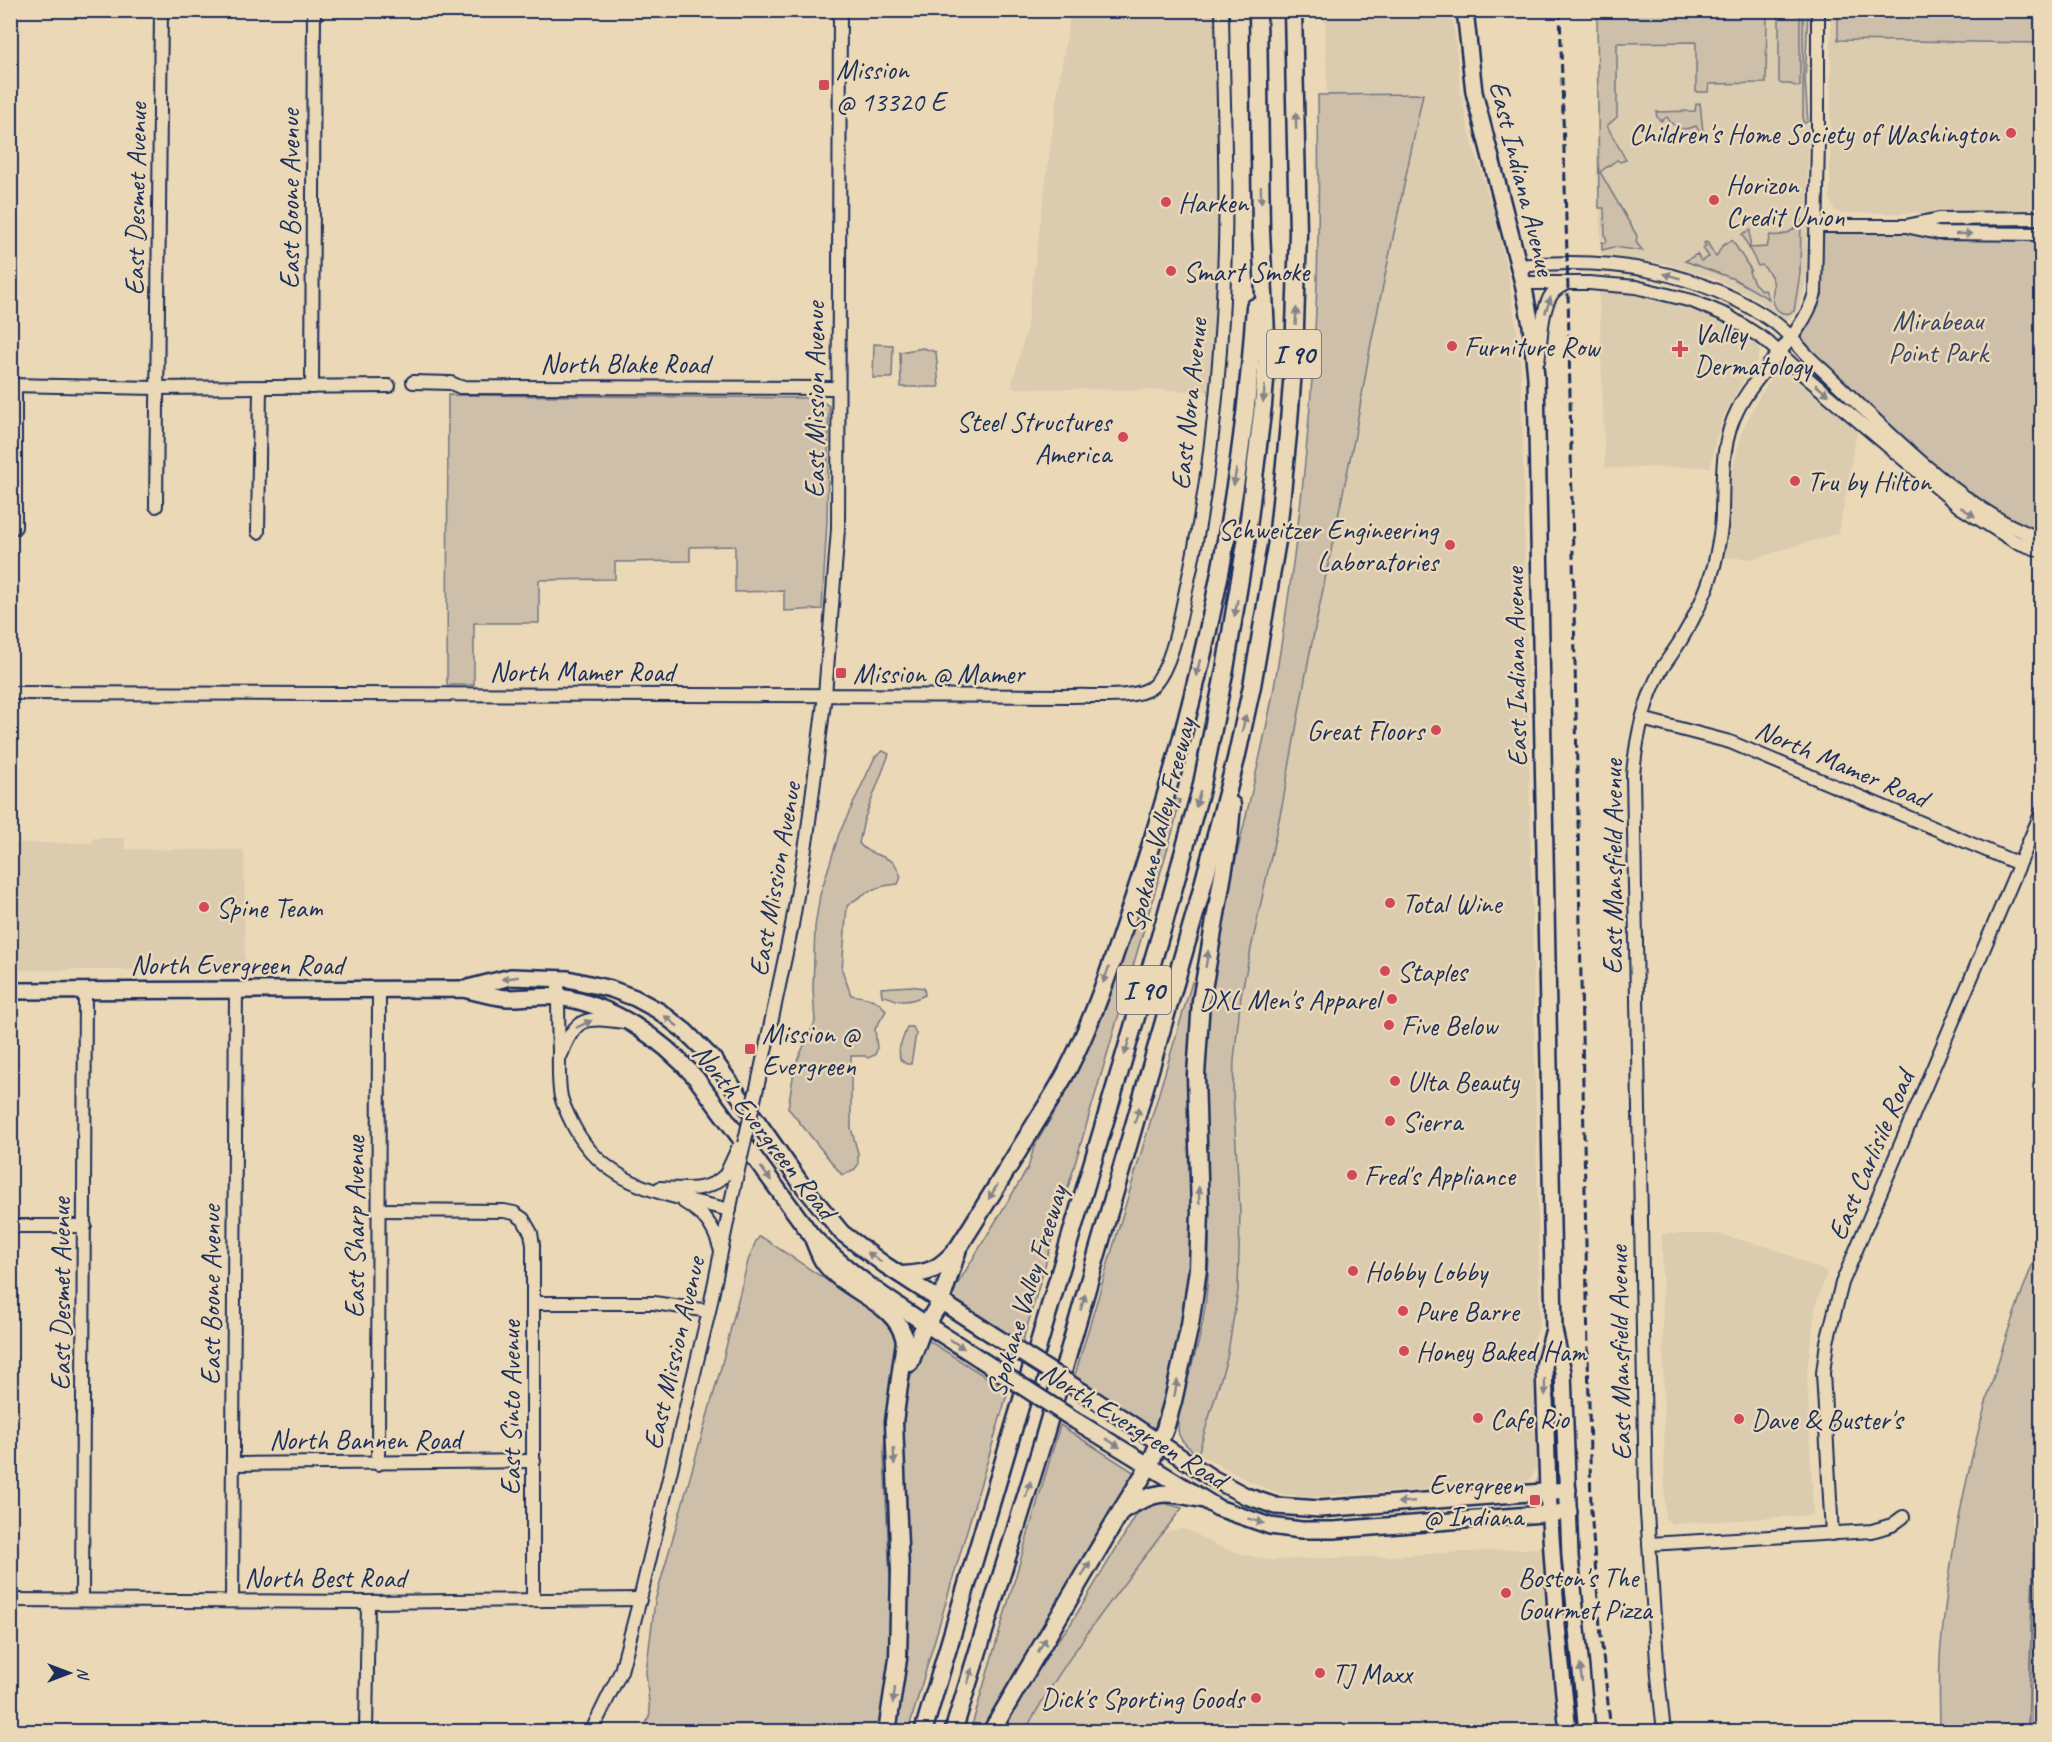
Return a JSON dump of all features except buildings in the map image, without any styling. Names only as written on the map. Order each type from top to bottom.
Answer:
[{"type":"highway","name":"Spokane Valley Freeway","points":[[923,1731],[1164,923],[1201,789],[1238,598],[1263,405],[1267,355],[1261,231],[1258,10]]},
{"type":"highway","name":"Spokane Valley Freeway","points":[[953,1731],[1050,1418],[1199,900],[1236,759],[1266,613],[1277,541],[1288,434],[1296,311],[1298,233],[1293,10]]},
{"type":"highway","points":[[902,1275],[934,1270],[947,1262],[958,1248],[1067,1071],[1081,1042],[1121,935],[1158,819],[1201,659],[1230,511],[1254,335],[1261,231]]},
{"type":"highway","points":[[991,1731],[1149,1466],[1173,1401],[1190,1325],[1198,1269],[1200,1212],[1196,1075],[1200,1010],[1229,839],[1236,759]]},
{"type":"highway","points":[[812,1236],[824,1262],[841,1279],[893,1315],[903,1330],[905,1353],[894,1422],[900,1622],[897,1669],[887,1731]]},
{"type":"highway","points":[[898,1398],[916,1345],[941,1301],[958,1248]]},
{"type":"highway","points":[[1121,1511],[1156,1493],[1170,1492],[1202,1499]]},
{"type":"main road","name":"East Indiana Avenue","points":[[1465,10],[1474,92],[1523,283],[1531,325],[1536,377],[1554,1330],[1563,1372],[1575,1610],[1587,1731]]},
{"type":"main road","name":"North Evergreen Road","points":[[463,989],[510,977],[558,978],[611,989],[635,998],[659,1011],[686,1032],[714,1060],[820,1208],[843,1233],[885,1265],[1086,1394],[1159,1444],[1237,1492],[1276,1506],[1320,1509],[1568,1490]]},
{"type":"main road","name":"North Evergreen Road","points":[[10,990],[463,989],[506,998],[558,997],[610,1013],[647,1032],[665,1046],[696,1077],[812,1236],[886,1298],[1076,1421],[1218,1508],[1253,1521],[1301,1530],[1334,1530],[1569,1512]]},
{"type":"main road","name":"East Indiana Avenue","points":[[1554,1330],[1544,1366],[1548,1491],[1557,1626],[1568,1731]]},
{"type":"street","name":"East Desmet Avenue","points":[[156,388],[161,10]]},
{"type":"street","name":"East Boone Avenue","points":[[312,387],[314,10]]},
{"type":"street","name":"East Mission Avenue","points":[[591,1731],[621,1671],[709,1311],[730,1210],[731,1179],[759,1079],[796,903],[818,766],[838,529],[840,10]]},
{"type":"street","name":"East Nora Avenue","points":[[1152,686],[1166,663],[1187,583],[1202,500],[1216,391],[1225,246],[1222,10]]},
{"type":"street","name":"East Mansfield Avenue","points":[[1664,1731],[1646,1498],[1633,775],[1636,744],[1642,719],[1661,670],[1696,615],[1713,566],[1722,513],[1723,467],[1727,439],[1737,410],[1808,311],[1815,293],[1818,10]]},
{"type":"street","points":[[1817,226],[1906,226],[1939,219],[2042,218]]},
{"type":"street","points":[[1906,226],[1938,233],[2042,234]]},
{"type":"street","points":[[1519,266],[1542,263],[1595,263],[1657,272],[1727,295],[1777,324],[1911,453],[1964,496],[2002,522],[2042,540]]},
{"type":"street","points":[[1523,283],[1568,282],[1628,286],[1692,301],[1738,322],[1765,340],[1960,507],[2014,541],[2042,551]]},
{"type":"street","points":[[1536,377],[1545,310],[1549,298],[1553,292],[1568,282]]},
{"type":"street","name":"North Blake Road","points":[[413,382],[451,383],[460,387],[838,388]]},
{"type":"street","points":[[15,527],[13,385],[156,388],[389,386]]},
{"type":"street","points":[[156,388],[156,507]]},
{"type":"street","points":[[258,532],[260,388]]},
{"type":"street","name":"North Mamer Road","points":[[10,693],[1074,696],[1138,693],[1152,686]]},
{"type":"street","name":"North Mamer Road","points":[[1642,719],[1730,742],[2019,864]]},
{"type":"street","name":"East Carlisile Road","points":[[1832,1534],[1823,1373],[1833,1312],[1842,1283],[2042,811]]},
{"type":"street","points":[[558,978],[561,1097],[566,1112],[586,1148],[611,1170],[641,1187],[730,1210]]},
{"type":"street","name":"East Desmet Avenue","points":[[82,1599],[85,990]]},
{"type":"street","name":"East Boone Avenue","points":[[232,1600],[236,990]]},
{"type":"street","name":"East Sharp Avenue","points":[[378,1464],[379,990]]},
{"type":"street","points":[[559,1061],[567,1039],[579,1023],[592,1019],[630,1022]]},
{"type":"street","points":[[641,1187],[701,1188],[731,1179]]},
{"type":"street","points":[[677,1197],[706,1218],[717,1235],[721,1252]]},
{"type":"street","name":"East Sinto Avenue","points":[[379,1210],[504,1211],[514,1213],[523,1219],[531,1233],[534,1303],[533,1600]]},
{"type":"street","points":[[10,1226],[85,1226]]},
{"type":"street","points":[[534,1303],[654,1303],[709,1311]]},
{"type":"street","name":"North Bannen Road","points":[[233,1464],[534,1461]]},
{"type":"street","points":[[1649,1545],[1872,1531],[1892,1524],[1903,1517]]},
{"type":"street","name":"North Best Road","points":[[10,1600],[368,1602],[640,1599]]},
{"type":"street","points":[[366,1731],[368,1602]]},
{"type":"shaded area","points":[[1071,11],[1215,11],[1219,239],[1210,391],[1011,388],[1026,332],[1058,89]]},
{"type":"shaded area","points":[[1325,11],[1452,11],[1461,94],[1508,275],[1520,350],[1522,407],[1540,1324],[1535,1337],[1537,1467],[1528,1482],[1310,1497],[1281,1494],[1251,1482],[1198,1454],[1227,1358],[1238,1291],[1240,1212],[1233,1094],[1241,995],[1283,801],[1371,343],[1423,94],[1327,95]]},
{"type":"shaded area","points":[[1743,11],[1808,11],[1807,267],[1804,293],[1796,313],[1787,320],[1778,317],[1757,299],[1713,278],[1666,264],[1601,255],[1598,53],[1617,43],[1696,42]]},
{"type":"shaded area","points":[[1831,11],[2041,11],[2041,213],[1842,213],[1835,211],[1830,200]]},
{"type":"shaded area","points":[[1599,288],[1643,295],[1706,315],[1758,346],[1760,351],[1758,359],[1725,413],[1715,442],[1711,467],[1605,468]]},
{"type":"shaded area","points":[[1791,371],[1858,425],[1839,533],[1752,559],[1725,557],[1729,536],[1731,480],[1741,433],[1760,395],[1775,373]]},
{"type":"shaded area","points":[[94,838],[125,838],[125,849],[244,850],[245,970],[11,970],[11,843],[93,843]]},
{"type":"shaded area","points":[[1662,1234],[1717,1234],[1772,1248],[1827,1272],[1816,1304],[1807,1371],[1813,1515],[1672,1524],[1665,1518]]},
{"type":"shaded area","points":[[2041,1373],[2042,1731],[2028,1732],[2039,1379]]},
{"type":"shaded area","points":[[1180,1529],[1244,1555],[1272,1560],[1542,1548],[1558,1731],[1025,1732],[1065,1664],[1152,1548],[1163,1534]]},
{"type":"green space","points":[[1597,11],[1767,11],[1766,83],[1709,84],[1708,92],[1696,92],[1696,42],[1617,43],[1617,117],[1607,126],[1626,160],[1620,162],[1617,160],[1600,172],[1637,236],[1636,242],[1643,251],[1614,247],[1602,250],[1602,242],[1607,241],[1604,208],[1599,208]]},
{"type":"green space","points":[[1779,11],[1800,11],[1800,86],[1798,87],[1779,82]]},
{"type":"green space","points":[[1803,11],[1808,11],[1805,81],[1808,121],[1803,124]]},
{"type":"green space","points":[[1838,11],[2041,11],[2041,43],[1838,40]]},
{"type":"green space","points":[[1423,94],[1371,343],[1283,801],[1241,995],[1233,1094],[1240,1212],[1238,1291],[1227,1358],[1198,1454],[1182,1441],[1178,1426],[1181,1402],[1199,1340],[1208,1280],[1209,1209],[1205,1063],[1208,1022],[1216,955],[1268,721],[1297,531],[1306,455],[1316,308],[1318,95]]},
{"type":"green space","points":[[1700,103],[1703,132],[1700,133],[1696,126],[1687,129],[1679,128],[1667,117],[1661,121],[1657,117],[1656,112],[1695,111],[1696,104]]},
{"type":"green space","points":[[1801,220],[1800,273],[1794,311],[1787,314],[1778,310],[1774,304],[1771,276],[1762,265],[1758,266],[1742,234],[1750,230],[1750,248],[1767,247],[1770,235],[1788,233]]},
{"type":"green space","name":"Mirabeau Point Park","points":[[1817,226],[2041,234],[2041,540],[1964,496],[1790,337],[1808,311]]},
{"type":"green space","points":[[1732,240],[1751,270],[1749,272],[1754,283],[1762,291],[1765,290],[1769,299],[1734,279],[1685,261],[1697,254],[1701,261],[1709,257],[1703,248],[1706,246],[1704,243],[1707,242],[1716,257],[1722,246]]},
{"type":"green space","points":[[874,344],[893,345],[892,378],[873,378]]},
{"type":"green space","points":[[923,348],[936,352],[939,387],[901,387],[900,352]]},
{"type":"green space","points":[[448,395],[821,398],[821,401],[829,406],[827,521],[822,609],[784,611],[784,591],[735,592],[735,546],[690,547],[690,561],[615,562],[615,579],[539,580],[539,623],[474,623],[474,685],[447,685]]},
{"type":"green space","points":[[883,751],[889,754],[864,820],[859,843],[866,850],[894,863],[901,877],[898,884],[883,886],[871,891],[847,906],[842,970],[851,995],[875,1001],[886,1011],[875,1029],[877,1049],[875,1055],[868,1058],[851,1056],[851,1128],[858,1153],[858,1165],[853,1171],[842,1175],[788,1108],[795,1065],[815,1022],[813,989],[815,927],[820,895],[839,834],[875,757]]},
{"type":"green space","points":[[1172,798],[1180,800],[1173,830],[1022,1344],[949,1298],[1028,1168],[1034,1147],[1081,1062],[1097,1024]]},
{"type":"green space","points":[[1192,982],[1195,984],[1188,1082],[1192,1227],[1191,1280],[1169,1389],[1153,1431],[1074,1378]]},
{"type":"green space","points":[[910,986],[924,988],[925,995],[904,1001],[882,996],[881,988]]},
{"type":"green space","points":[[907,1027],[913,1027],[916,1034],[911,1064],[906,1064],[900,1059],[899,1049]]},
{"type":"green space","points":[[759,1237],[885,1319],[897,1336],[898,1347],[886,1413],[884,1456],[892,1619],[890,1661],[880,1731],[643,1732],[650,1714],[646,1672],[655,1601],[720,1371],[748,1261]]},
{"type":"green space","points":[[2041,1243],[2042,1373],[2039,1379],[2028,1731],[1940,1732],[1941,1645],[1964,1491],[1989,1390]]},
{"type":"green space","points":[[923,1337],[1008,1391],[908,1731],[891,1732],[903,1417],[909,1383]]},
{"type":"green space","points":[[1060,1425],[1135,1473],[982,1731],[970,1732]]},
{"type":"green space","points":[[1160,1502],[1182,1508],[1080,1644],[1025,1731],[1000,1732],[1048,1652],[1070,1625],[1137,1514],[1146,1506]]},
{"type":"railway","points":[[1560,10],[1568,290],[1591,1510],[1611,1732]]},
{"type":"place","name":"Mission @ 13320 E","points":[[824,85]]},
{"type":"place","name":"Children's Home Society of Washington","points":[[2011,133]]},
{"type":"place","name":"Horizon Credit Union","points":[[1714,200]]},
{"type":"place","name":"Harken","points":[[1166,202]]},
{"type":"place","name":"Smart Smoke","points":[[1171,271]]},
{"type":"place","name":"Furniture Row","points":[[1452,346]]},
{"type":"place","name":"Valley Dermatology","points":[[1680,349]]},
{"type":"place","name":"Steel Structures America","points":[[1123,437]]},
{"type":"place","name":"Tru by Hilton","points":[[1795,481]]},
{"type":"place","name":"Schweitzer Engineering Laboratories","points":[[1450,545]]},
{"type":"place","name":"Mission @ Mamer","points":[[841,673]]},
{"type":"place","name":"Great Floors","points":[[1436,730]]},
{"type":"place","name":"Total Wine","points":[[1390,903]]},
{"type":"place","name":"Spine Team","points":[[204,907]]},
{"type":"place","name":"Staples","points":[[1385,971]]},
{"type":"place","name":"DXL Men's Apparel","points":[[1392,999]]},
{"type":"place","name":"Five Below","points":[[1389,1025]]},
{"type":"place","name":"Mission @ Evergreen","points":[[750,1049]]},
{"type":"place","name":"Ulta Beauty","points":[[1395,1081]]},
{"type":"place","name":"Sierra","points":[[1390,1121]]},
{"type":"place","name":"Fred's Appliance","points":[[1352,1175]]},
{"type":"place","name":"Hobby Lobby","points":[[1353,1271]]},
{"type":"place","name":"Pure Barre","points":[[1403,1311]]},
{"type":"place","name":"Honey Baked Ham","points":[[1404,1351]]},
{"type":"place","name":"Cafe Rio","points":[[1478,1418]]},
{"type":"place","name":"Dave & Buster's","points":[[1739,1419]]},
{"type":"place","name":"Evergreen @ Indiana","points":[[1535,1500]]},
{"type":"place","name":"Boston's The Gourmet Pizza","points":[[1506,1593]]},
{"type":"place","name":"TJ Maxx","points":[[1320,1673]]},
{"type":"place","name":"Dick's Sporting Goods","points":[[1256,1698]]}]
